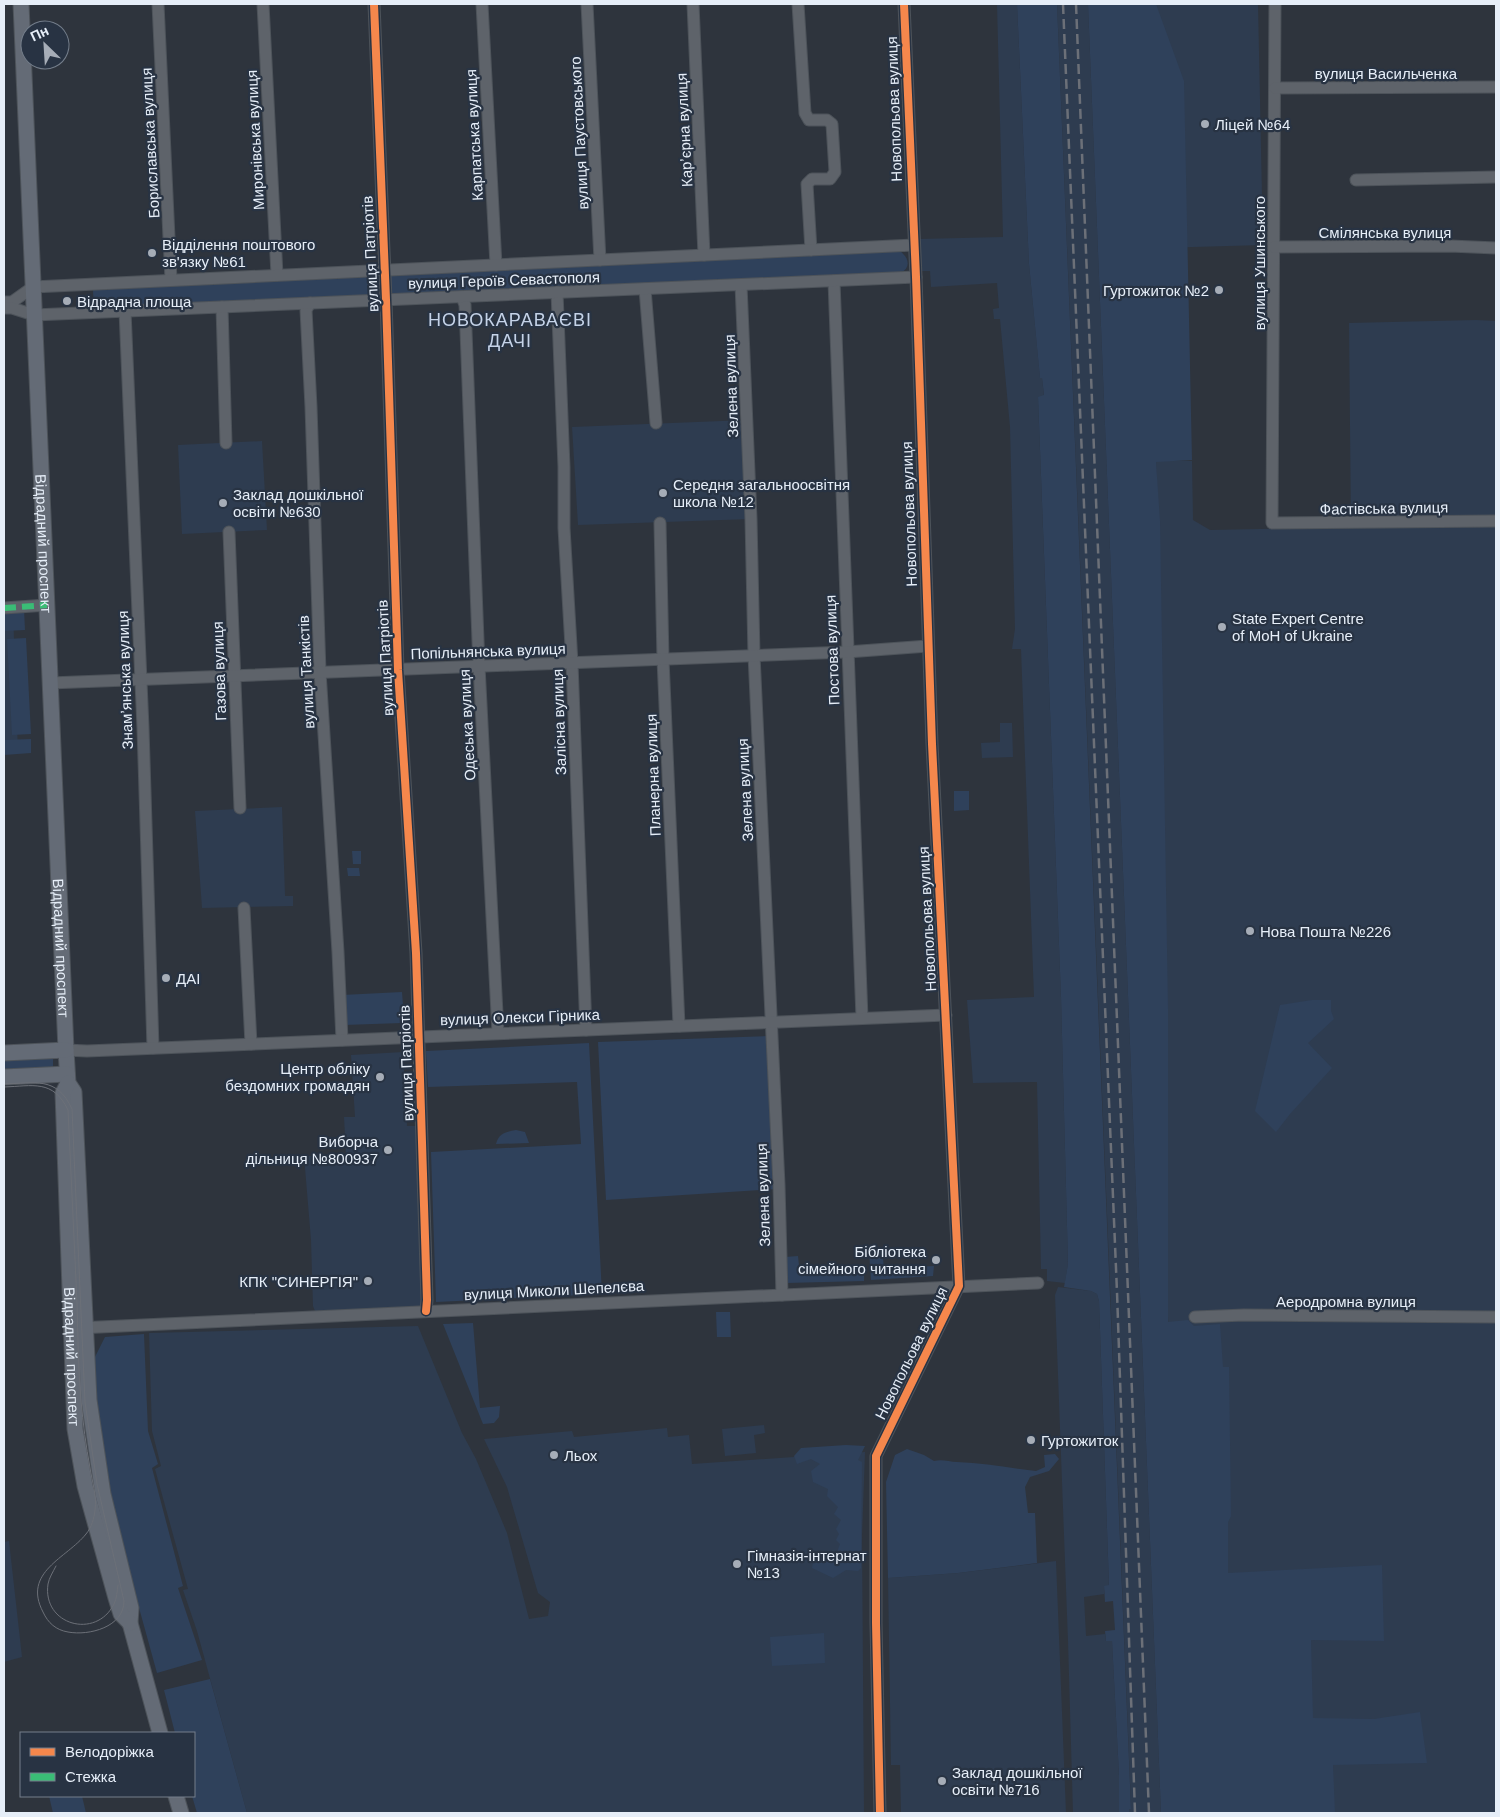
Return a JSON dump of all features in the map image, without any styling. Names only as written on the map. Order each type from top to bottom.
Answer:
[{"type":"main road","name":"Відрадний проспект","points":[[21,4],[68,1078],[63,1093],[79,1328],[75,1429],[78,1454],[88,1498],[121,1614],[130,1623],[160,1732]]},
{"type":"main road","points":[[4,1053],[66,1050]]},
{"type":"main road","points":[[4,1076],[68,1078]]},
{"type":"main road","points":[[176,1797],[181,1813]]},
{"type":"street","name":"Бориславська вулиця","points":[[158,4],[171,280]]},
{"type":"street","name":"Миронівська вулиця","points":[[263,4],[276,275]]},
{"type":"street","name":"вулиця Патріотів","points":[[374,4],[398,670],[419,1037],[426,1311]]},
{"type":"street","name":"Карпатська вулиця","points":[[482,4],[496,265]]},
{"type":"street","name":"вулиця Паустовського","points":[[587,4],[600,260]]},
{"type":"street","name":"Карʼєрна вулиця","points":[[693,4],[704,255]]},
{"type":"street","points":[[798,4],[805,113],[809,120],[827,120],[832,124],[835,172],[830,179],[812,179],[807,184],[810,250]]},
{"type":"street","name":"Новопольова вулиця","points":[[880,1813],[876,1623],[876,1456],[959,1286],[928,646],[916,277],[904,4]]},
{"type":"street","name":"вулиця Ушинського","points":[[1272,523],[1275,4]]},
{"type":"street","name":"вулиця Васильченка","points":[[1275,88],[1496,88]]},
{"type":"street","points":[[1356,180],[1496,177]]},
{"type":"street","name":"вулиця Героїв Севастополя","points":[[33,287],[914,245]]},
{"type":"street","name":"Смілянська вулиця","points":[[1274,247],[1496,248]]},
{"type":"street","name":"вулиця Героїв Севастополя","points":[[4,308],[12,308],[34,315],[916,277]]},
{"type":"street","name":"Постова вулиця","points":[[834,281],[862,1018]]},
{"type":"street","name":"Зелена вулиця","points":[[742,285],[754,655],[782,1294]]},
{"type":"street","points":[[4,302],[12,302],[33,287]]},
{"type":"street","points":[[645,289],[656,423]]},
{"type":"street","name":"Залісна вулиця","points":[[557,292],[564,468],[564,528],[572,663],[586,1030]]},
{"type":"street","name":"Одеська вулиця","points":[[462,296],[465,305],[478,666],[498,1033]]},
{"type":"street","name":"вулиця Танкістів","points":[[310,303],[306,310],[320,672],[342,1040]]},
{"type":"street","points":[[222,307],[226,443]]},
{"type":"street","name":"Знамʼянська вулиця","points":[[125,311],[153,1048]]},
{"type":"street","name":"Фастівська вулиця","points":[[1272,523],[1496,521]]},
{"type":"street","name":"Планерна вулиця","points":[[660,523],[663,659],[679,1026]]},
{"type":"street","name":"Газова вулиця","points":[[229,532],[233,676],[240,808]]},
{"type":"street","points":[[4,608],[47,605]]},
{"type":"street","name":"Попільнянська вулиця","points":[[50,683],[847,652],[928,646]]},
{"type":"street","points":[[244,908],[251,1044]]},
{"type":"street","name":"вулиця Олекси Гірника","points":[[66,1050],[251,1044],[946,1014]]},
{"type":"street","name":"вулиця Миколи Шепелєва","points":[[79,1328],[1038,1283]]},
{"type":"street","name":"Аеродромна вулиця","points":[[1195,1317],[1244,1315],[1496,1317]]},
{"type":"shaded area","points":[[997,4],[1017,4],[1029,264],[1040,377],[1042,377],[1044,396],[1038,398],[1061,997],[1068,1264],[1065,1283],[1047,1281],[1047,1269],[1041,1269],[1037,1082],[973,1083],[967,1000],[1034,997],[1021,649],[1012,649],[1015,629],[1010,427],[1000,319],[994,319],[993,309],[999,308],[997,283],[931,287],[930,271],[921,271],[919,239],[1003,237]]},
{"type":"shaded area","points":[[1017,4],[1057,4],[1131,1809],[1129,1809],[1129,1813],[1119,1813],[1119,1775],[1112,1641],[1106,1641],[1105,1631],[1115,1630],[1113,1601],[1105,1602],[1104,1586],[1109,1585],[1099,1301],[1097,1294],[1091,1291],[1064,1287],[1068,1264],[1061,997],[1038,397],[1044,395],[1042,378],[1040,378],[1029,264]]},
{"type":"shaded area","points":[[1057,4],[1088,4],[1161,1813],[1129,1813],[1131,1808]]},
{"type":"shaded area","points":[[1088,4],[1156,4],[1184,81],[1192,460],[1156,462],[1160,521],[1168,1009],[1168,1322],[1188,1320],[1194,1326],[1220,1324],[1223,1367],[1229,1367],[1231,1516],[1228,1522],[1228,1573],[1382,1565],[1384,1641],[1311,1640],[1313,1718],[1374,1719],[1420,1712],[1427,1763],[1333,1765],[1335,1813],[1161,1813]]},
{"type":"shaded area","name":"Ліцей №64","points":[[1142,4],[1258,4],[1263,245],[1158,248]]},
{"type":"shaded area","points":[[900,251],[908,262],[906,268],[901,273],[394,295],[391,292],[390,277],[393,274],[554,264]]},
{"type":"shaded area","points":[[370,274],[376,278],[380,287],[375,296],[94,311],[93,290]]},
{"type":"shaded area","points":[[1496,321],[1496,1813],[1183,1813],[1168,1317],[1156,461],[1192,461],[1193,520],[1210,530],[1351,527],[1349,323]]},
{"type":"shaded area","name":"Середня загальноосвітня школа №12","points":[[747,420],[751,519],[578,525],[572,427]]},
{"type":"shaded area","name":"Заклад дошкільної освіти №630","points":[[262,441],[267,530],[182,534],[178,445]]},
{"type":"shaded area","points":[[24,609],[25,630],[4,631],[4,610]]},
{"type":"shaded area","points":[[13,611],[18,752],[4,753],[4,612]]},
{"type":"shaded area","points":[[26,638],[31,734],[12,735],[7,639]]},
{"type":"shaded area","points":[[1000,723],[1012,723],[1013,757],[982,758],[981,743],[1000,742]]},
{"type":"shaded area","points":[[31,739],[31,753],[4,755],[4,740]]},
{"type":"shaded area","points":[[954,791],[969,791],[969,810],[954,811]]},
{"type":"shaded area","points":[[282,807],[285,896],[293,896],[293,906],[202,908],[195,811]]},
{"type":"shaded area","points":[[352,851],[361,851],[361,864],[353,864]]},
{"type":"shaded area","points":[[347,868],[359,868],[360,876],[348,876]]},
{"type":"shaded area","points":[[402,992],[404,1018],[402,1023],[344,1025],[342,995]]},
{"type":"shaded area","points":[[1312,1000],[1331,1000],[1331,1011],[1334,1019],[1308,1043],[1332,1068],[1276,1132],[1255,1111],[1280,1005]]},
{"type":"shaded area","points":[[768,1036],[776,1189],[606,1200],[598,1042]]},
{"type":"shaded area","points":[[589,1043],[602,1294],[436,1302],[431,1152],[581,1144],[577,1082],[428,1087],[426,1051]]},
{"type":"shaded area","points":[[403,1052],[407,1126],[418,1126],[422,1305],[417,1308],[315,1311],[313,1306],[311,1240],[304,1156],[346,1155],[344,1117],[355,1117],[351,1055]]},
{"type":"shaded area","points":[[4,1056],[53,1056],[53,1067],[4,1072]]},
{"type":"shaded area","points":[[516,1130],[525,1132],[529,1143],[496,1144],[499,1137],[503,1134]]},
{"type":"shaded area","points":[[882,1249],[884,1268],[934,1266],[933,1276],[871,1280],[869,1251]]},
{"type":"shaded area","points":[[798,1256],[800,1275],[864,1270],[864,1281],[786,1283],[785,1257]]},
{"type":"shaded area","points":[[1058,1287],[1091,1291],[1097,1294],[1099,1301],[1109,1586],[1104,1586],[1104,1594],[1084,1597],[1086,1636],[1105,1634],[1106,1641],[1112,1641],[1119,1775],[1119,1813],[1073,1813],[1055,1295]]},
{"type":"shaded area","points":[[716,1312],[730,1312],[731,1337],[717,1337]]},
{"type":"shaded area","points":[[473,1323],[480,1408],[500,1406],[499,1417],[494,1423],[483,1424],[443,1324]]},
{"type":"shaded area","points":[[418,1326],[462,1433],[476,1459],[507,1533],[529,1619],[548,1616],[550,1602],[538,1593],[507,1487],[484,1439],[572,1431],[574,1437],[667,1428],[668,1437],[689,1435],[692,1464],[865,1452],[862,1536],[864,1813],[247,1813],[197,1631],[183,1590],[188,1589],[155,1469],[161,1466],[152,1431],[149,1333]]},
{"type":"shaded area","points":[[144,1334],[148,1431],[158,1464],[152,1468],[183,1586],[178,1588],[202,1660],[157,1673],[106,1488],[94,1399],[93,1361],[105,1337]]},
{"type":"shaded area","points":[[764,1425],[765,1433],[754,1435],[756,1453],[725,1456],[722,1429]]},
{"type":"shaded area","points":[[846,1445],[865,1446],[858,1460],[862,1462],[861,1568],[858,1571],[846,1570],[833,1578],[812,1568],[814,1556],[820,1553],[837,1552],[840,1544],[836,1540],[839,1534],[836,1529],[841,1520],[834,1514],[838,1507],[827,1496],[828,1489],[813,1482],[811,1471],[820,1464],[811,1459],[797,1464],[794,1456],[801,1448]]},
{"type":"shaded area","points":[[907,1449],[934,1461],[977,1463],[1036,1471],[1045,1467],[1044,1455],[1055,1454],[1059,1459],[1049,1471],[1030,1477],[1025,1487],[1028,1513],[1035,1513],[1037,1563],[958,1573],[888,1578],[886,1482],[895,1455]]},
{"type":"shaded area","points":[[9,1541],[22,1657],[4,1662],[4,1542]]},
{"type":"shaded area","points":[[1056,1561],[1066,1813],[901,1813],[900,1765],[891,1765],[888,1578],[958,1573]]},
{"type":"shaded area","points":[[824,1633],[825,1663],[772,1666],[770,1637]]},
{"type":"shaded area","points":[[210,1679],[247,1813],[197,1813],[192,1797],[195,1797],[195,1732],[175,1732],[164,1690]]},
{"type":"shaded area","points":[[49,1797],[82,1797],[86,1813],[53,1813]]},
{"type":"tram line","points":[[4,1084],[35,1083],[52,1086],[66,1098],[72,1109],[85,1402],[97,1484],[124,1601],[118,1617],[104,1628],[95,1631],[76,1633],[60,1630],[50,1623],[45,1616],[38,1598],[38,1586],[42,1576],[78,1543],[88,1531],[93,1519],[95,1505],[80,1389],[68,1110],[56,1093],[41,1086],[4,1087]]},
{"type":"tram line","points":[[56,1566],[48,1584],[48,1598],[53,1609],[62,1618],[72,1623],[84,1624],[95,1622],[106,1615],[115,1602],[118,1585]]},
{"type":"railway","points":[[1063,4],[1117,1292],[1135,1813]]},
{"type":"railway","points":[[1076,4],[1149,1813]]},
{"type":"marked path","points":[[4,608],[47,605]]},
{"type":"cycle path","points":[[374,4],[398,670],[416,953],[426,1311]]},
{"type":"cycle path","points":[[880,1813],[876,1623],[876,1456],[959,1286],[932,744],[916,277],[904,4]]},
{"type":"place","name":"Ліцей №64","points":[[1205,124]]},
{"type":"place","name":"Відділення поштового зв'язку №61","points":[[152,253]]},
{"type":"place","name":"Гуртожиток №2","points":[[1219,290]]},
{"type":"place","name":"Відрадна площа","points":[[67,301]]},
{"type":"place","name":"Середня загальноосвітня школа №12","points":[[663,493]]},
{"type":"place","name":"Заклад дошкільної освіти №630","points":[[223,503]]},
{"type":"place","name":"State Expert Centre of MoH of Ukraine","points":[[1222,627]]},
{"type":"place","name":"Нова Пошта №226","points":[[1250,931]]},
{"type":"place","name":"ДАІ","points":[[166,978]]},
{"type":"place","name":"Центр обліку бездомних громадян","points":[[380,1077]]},
{"type":"place","name":"Виборча дільниця №800937","points":[[388,1150]]},
{"type":"place","name":"Бібліотека сімейного читання","points":[[936,1260]]},
{"type":"place","name":"КПК \"СИНЕРГІЯ\"","points":[[368,1281]]},
{"type":"place","name":"Гуртожиток","points":[[1031,1440]]},
{"type":"place","name":"Льох","points":[[554,1455]]},
{"type":"place","name":"Гімназія-інтернат №13","points":[[737,1564]]},
{"type":"place","name":"Заклад дошкільної освіти №716","points":[[942,1781]]},
{"type":"district","name":"НОВОКАРАВАЄВІ ДАЧІ","points":[[510,330]]}]
